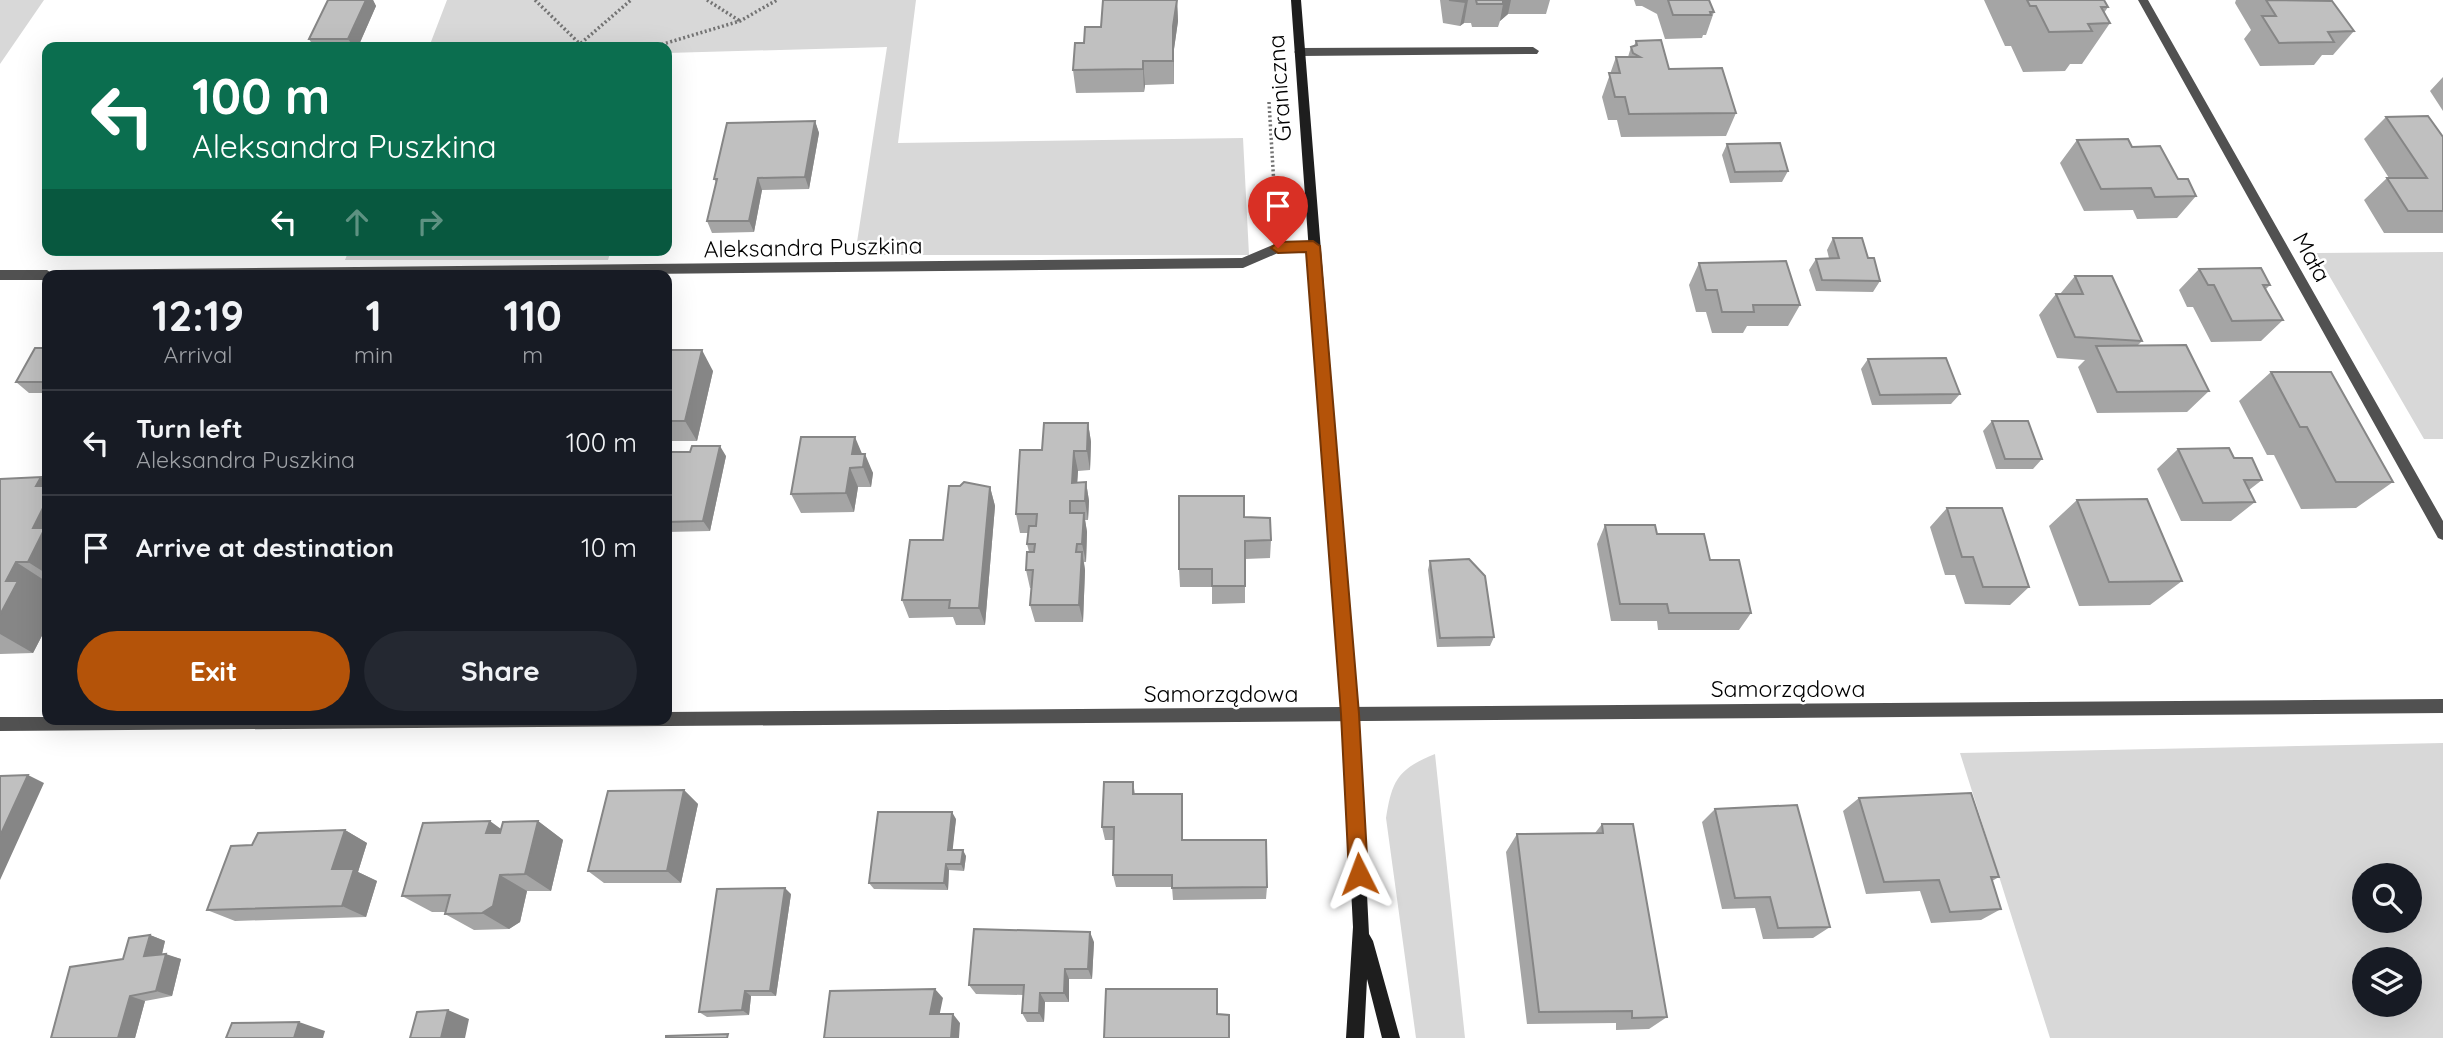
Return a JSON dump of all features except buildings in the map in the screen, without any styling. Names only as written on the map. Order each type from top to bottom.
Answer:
[{"type":"street","name":"Graniczna","points":[[1296,0],[1350,714],[1361,927],[1355,1038]]},
{"type":"street","name":"Mała","points":[[2143,0],[2443,534]]},
{"type":"street","points":[[1300,52],[1533,51]]},
{"type":"street","name":"Aleksandra Puszkina","points":[[552,270],[1243,263],[1278,248],[1313,246]]},
{"type":"street","points":[[0,275],[42,275]]},
{"type":"street","name":"Samorządowa","points":[[672,719],[2443,706]]},
{"type":"street","name":"Samorządowa","points":[[0,724],[42,724]]},
{"type":"street","name":"Graniczna","points":[[1361,927],[1391,1038]]},
{"type":"path","points":[[535,0],[575,42]]},
{"type":"path","points":[[584,42],[631,0]]},
{"type":"path","points":[[707,0],[740,21]]},
{"type":"path","points":[[670,42],[740,21],[777,0]]},
{"type":"path","points":[[1269,96],[1278,248]]},
{"type":"shaded area","points":[[0,0],[44,0],[0,64]]},
{"type":"shaded area","points":[[447,0],[916,0],[898,143],[1243,138],[1249,255],[855,255],[887,47],[672,53],[672,42],[431,42]]},
{"type":"shaded area","points":[[2443,252],[2443,439],[2424,439],[2316,253]]},
{"type":"shaded area","points":[[347,256],[609,256],[608,260],[345,260]]},
{"type":"shaded area","points":[[2443,743],[2443,1038],[2050,1038],[1960,753]]},
{"type":"shaded area","points":[[1435,754],[1465,1038],[1416,1038],[1386,818],[1391,794],[1399,777],[1413,765]]},
{"type":"route","points":[[1278,248],[1313,246],[1350,714],[1359,874]]}]
